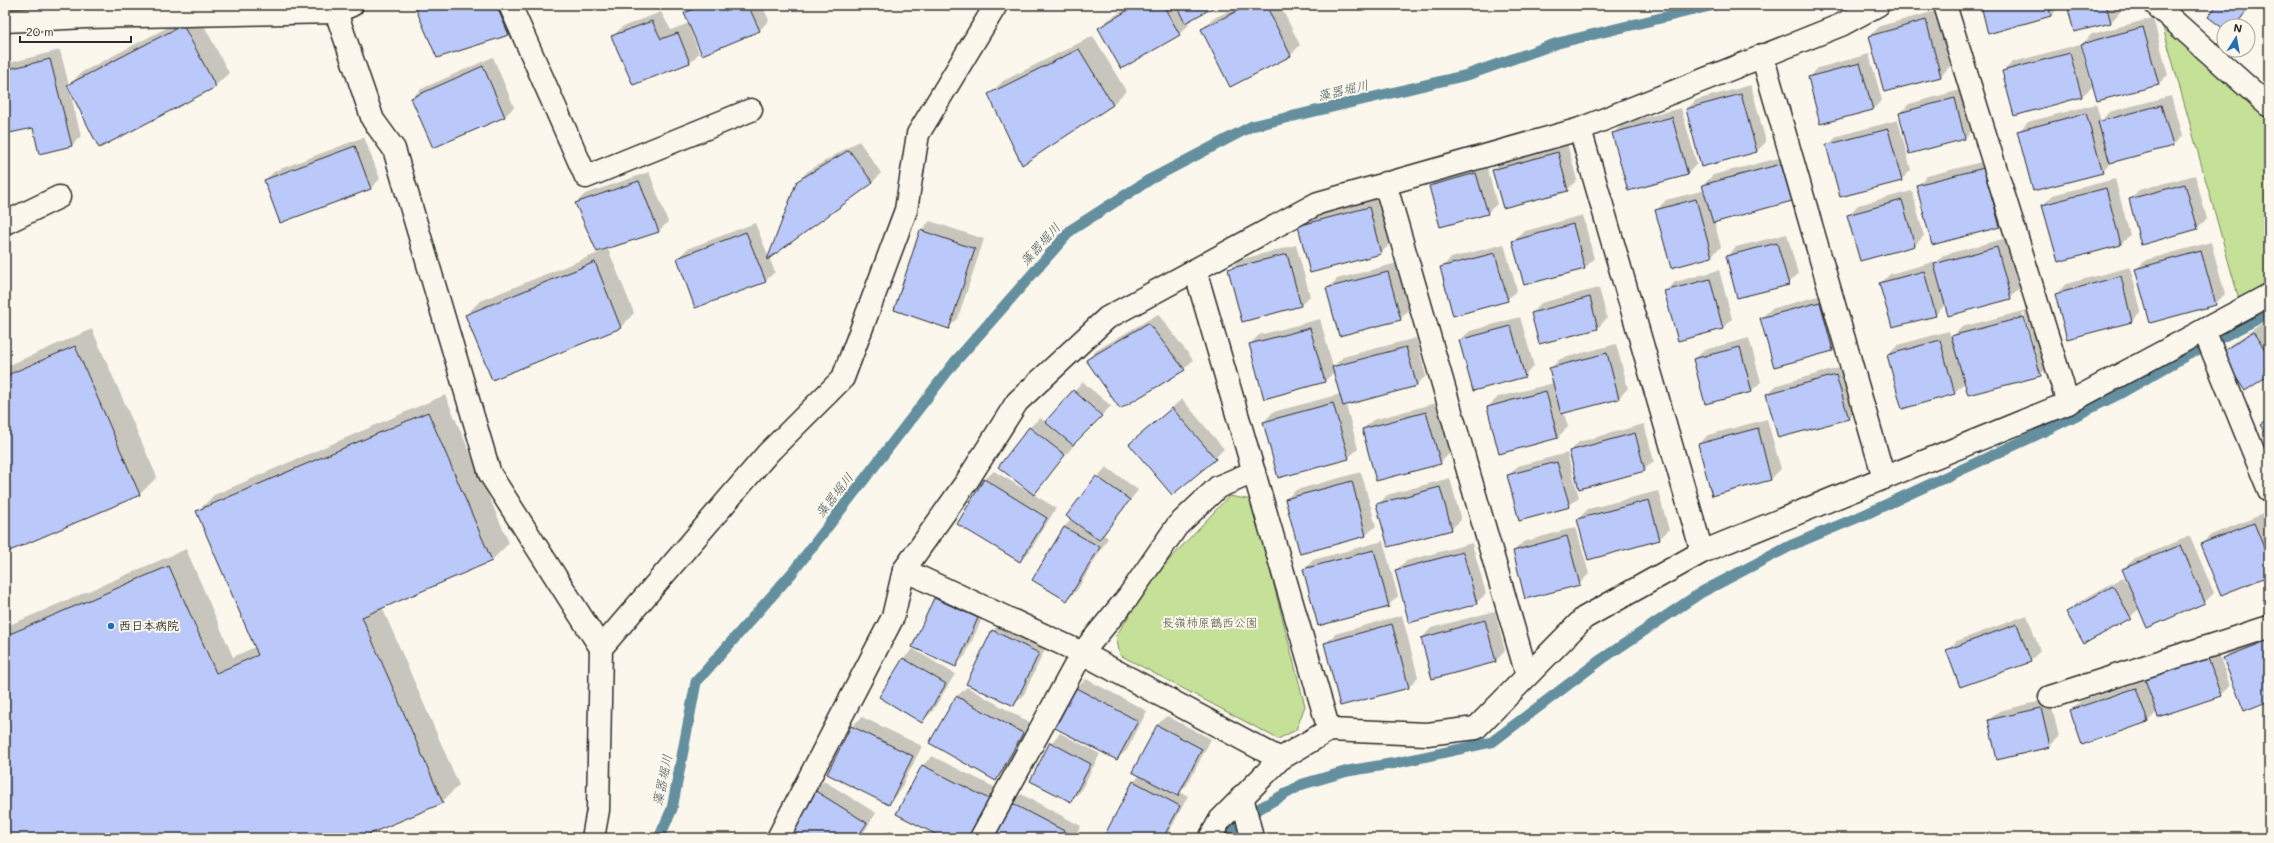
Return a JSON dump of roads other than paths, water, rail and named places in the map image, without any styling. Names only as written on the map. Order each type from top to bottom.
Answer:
[{"type":"street","points":[[510,5],[586,177],[751,110]]},
{"type":"street","points":[[601,648],[768,453],[843,378],[906,210],[918,134],[996,5]]},
{"type":"street","points":[[778,838],[892,617],[904,570],[967,481],[1017,402],[1107,318],[1318,203],[1580,129],[1762,55],[1841,25],[1878,5]]},
{"type":"street","points":[[1945,5],[2068,403]]},
{"type":"street","points":[[2156,5],[2269,106]]},
{"type":"street","points":[[5,21],[82,11],[344,8],[373,120],[394,149],[490,474],[601,648],[598,810],[593,838]]},
{"type":"street","points":[[1762,55],[1884,478]]},
{"type":"street","points":[[1580,129],[1702,552]]},
{"type":"street","points":[[1385,184],[1527,675]]},
{"type":"street","points":[[5,223],[59,196]]},
{"type":"street","points":[[1195,270],[1329,730]]},
{"type":"street","points":[[1210,838],[1220,820],[1280,759],[1329,730],[1427,734],[1476,728],[1584,618],[1702,552],[2068,403],[2269,295]]},
{"type":"street","points":[[2204,330],[2269,490]]},
{"type":"street","points":[[981,838],[1082,653],[1128,597],[1177,526],[1218,487],[1254,472]]},
{"type":"street","points":[[904,570],[1082,653],[1280,759]]},
{"type":"street","points":[[2050,697],[2269,627]]},
{"type":"street","points":[[1242,796],[1252,838]]},
{"type":"waterway","name":"藻器堀川","points":[[659,838],[672,809],[696,682],[792,573],[954,363],[1071,230],[1149,180],[1252,126],[1467,75],[1558,43],[1714,5]]},
{"type":"waterway","points":[[1227,838],[1237,821],[1303,784],[1348,771],[1396,763],[1492,742],[1602,659],[1702,592],[1792,545],[1866,514],[2034,436],[2121,393],[2187,355],[2269,313]]},
{"type":"place","name":"西日本病院","points":[[111,626]]},
{"type":"park label","name":"長嶺柿原鶴西公園","points":[[1210,623]]}]
